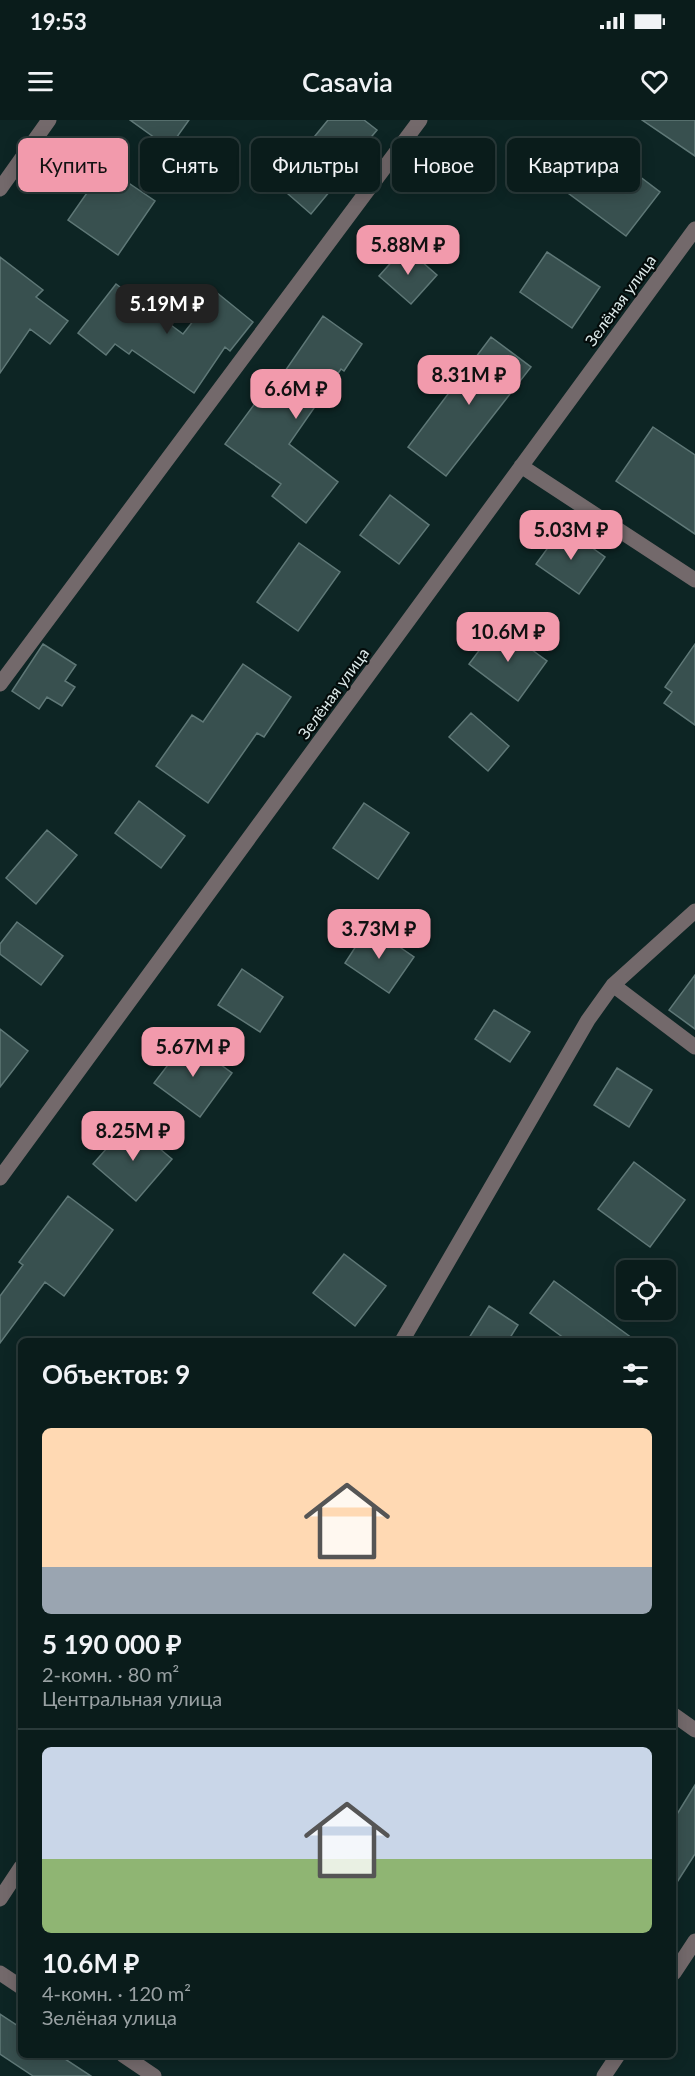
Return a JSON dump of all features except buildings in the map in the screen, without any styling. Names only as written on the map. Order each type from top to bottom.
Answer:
[{"type":"street","points":[[0,189],[49,120]]},
{"type":"street","points":[[0,684],[420,120]]},
{"type":"street","name":"Зелёная улица","points":[[0,1178],[695,229]]},
{"type":"street","points":[[521,466],[695,580]]},
{"type":"street","points":[[404,1338],[588,1020],[613,985],[695,911]]},
{"type":"street","points":[[613,985],[695,1047]]},
{"type":"street","points":[[676,1716],[695,1730]]},
{"type":"street","points":[[0,1899],[18,1872]]},
{"type":"street","points":[[676,1970],[695,1941]]},
{"type":"street","points":[[0,1973],[18,1985]]},
{"type":"street","points":[[127,2058],[154,2076]]},
{"type":"street","points":[[604,2076],[616,2058]]}]
